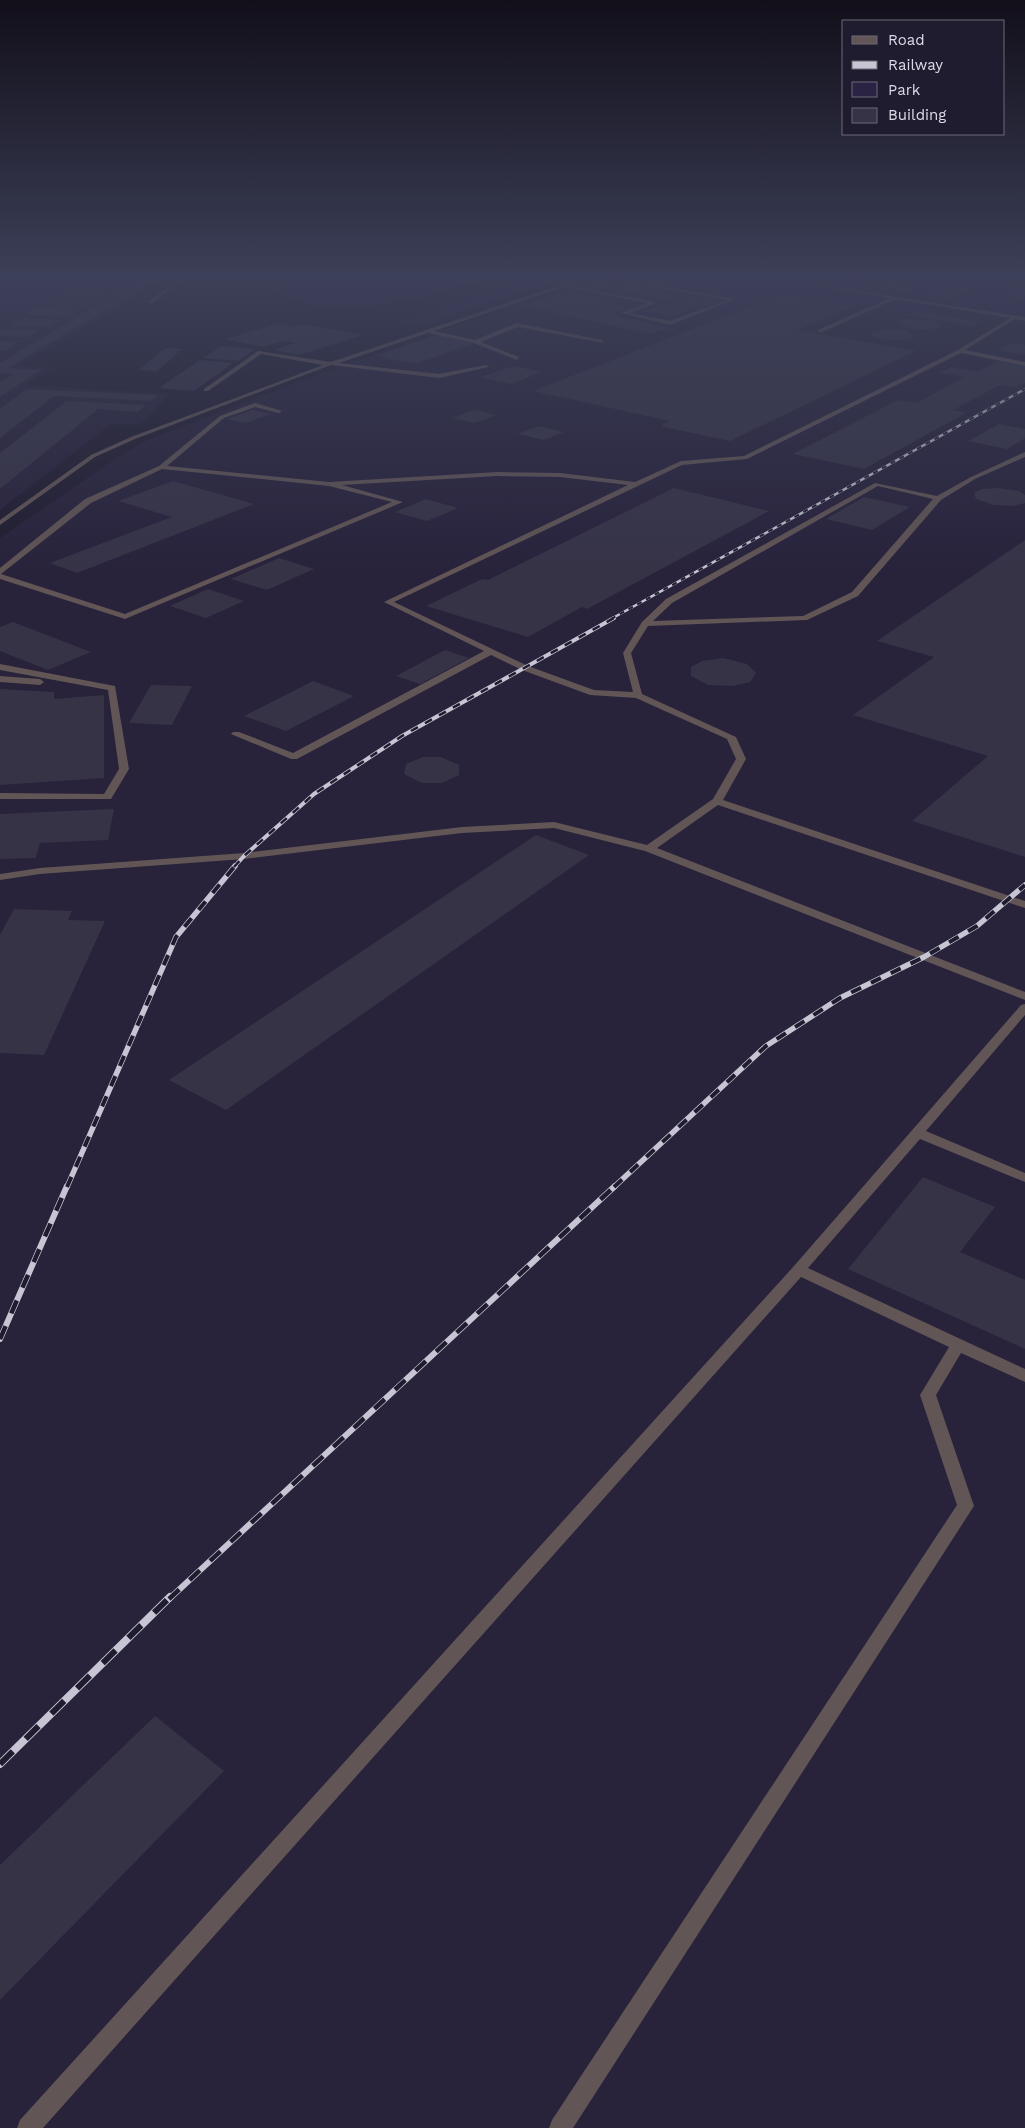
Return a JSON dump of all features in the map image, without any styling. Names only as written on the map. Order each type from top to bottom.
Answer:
[{"type":"lane","points":[[206,390],[225,376]]},
{"type":"lane","points":[[0,523],[93,456],[133,438],[297,376]]},
{"type":"lane","points":[[648,849],[717,801],[741,759],[731,737],[638,695],[593,692],[525,668],[388,602],[634,484],[682,463],[745,458],[909,376]]},
{"type":"lane","points":[[0,574],[88,501],[161,467],[222,416],[255,405],[279,411]]},
{"type":"lane","points":[[645,624],[804,618],[855,594],[938,498],[973,478],[1025,454]]},
{"type":"lane","points":[[0,574],[125,617],[399,502],[329,484],[161,467]]},
{"type":"lane","points":[[329,484],[497,474],[560,475],[634,484]]},
{"type":"lane","points":[[638,695],[628,654],[645,624],[669,601],[877,484],[938,498]]},
{"type":"lane","points":[[236,734],[294,757],[491,651]]},
{"type":"lane","points":[[0,667],[112,688],[124,769],[107,797],[0,796]]},
{"type":"lane","points":[[0,679],[53,683]]},
{"type":"lane","points":[[717,801],[1025,906]]},
{"type":"lane","points":[[0,877],[40,871],[244,856],[462,830],[554,825],[648,849],[1025,996]]},
{"type":"lane","points":[[28,2128],[799,1270],[1025,1008]]},
{"type":"lane","points":[[918,1133],[1025,1178]]},
{"type":"lane","points":[[799,1270],[1025,1376]]},
{"type":"lane","points":[[560,2128],[966,1506],[928,1395],[959,1344]]},
{"type":"shaded area","points":[[0,376],[39,376],[26,385],[170,394],[140,425],[111,424],[0,510]]},
{"type":"shaded area","points":[[314,376],[1025,376],[1025,2128],[0,2128],[0,538],[119,456],[150,439]]},
{"type":"building","points":[[9,376],[31,376],[0,397],[0,382]]},
{"type":"building","points":[[176,376],[214,376],[194,391],[159,388]]},
{"type":"building","points":[[483,376],[531,376],[511,384],[481,377]]},
{"type":"building","points":[[571,376],[864,376],[730,441],[660,426],[670,421],[533,391]]},
{"type":"building","points":[[961,376],[1025,376],[1025,383],[1016,388],[1000,385],[953,410],[966,413],[864,469],[793,454],[898,400],[916,403],[965,377]]},
{"type":"building","points":[[27,389],[158,395],[151,401],[54,396],[0,438],[0,409]]},
{"type":"building","points":[[67,401],[145,405],[138,412],[98,409],[0,489],[0,453]]},
{"type":"building","points":[[253,410],[271,414],[246,423],[227,419]]},
{"type":"building","points":[[474,410],[496,415],[475,423],[453,418]]},
{"type":"building","points":[[999,424],[1025,429],[1025,438],[1007,449],[968,441]]},
{"type":"building","points":[[538,426],[564,432],[544,440],[518,434]]},
{"type":"building","points":[[173,481],[254,504],[77,573],[50,563],[172,517],[118,501]]},
{"type":"building","points":[[674,488],[769,511],[587,609],[582,607],[528,637],[426,606],[482,579],[488,580]]},
{"type":"building","points":[[998,488],[1019,491],[1025,495],[1025,503],[1013,506],[993,505],[976,499],[974,493],[982,489]]},
{"type":"building","points":[[864,497],[910,507],[872,530],[826,519]]},
{"type":"building","points":[[426,499],[458,508],[427,521],[395,512]]},
{"type":"building","points":[[1025,540],[1025,857],[912,821],[988,756],[853,715],[934,657],[877,641]]},
{"type":"building","points":[[279,558],[314,569],[267,590],[231,579]]},
{"type":"building","points":[[208,589],[244,601],[206,618],[170,606]]},
{"type":"building","points":[[13,622],[91,652],[48,670],[0,651],[0,627]]},
{"type":"building","points":[[445,650],[469,658],[420,684],[396,676]]},
{"type":"building","points":[[723,658],[747,664],[756,673],[750,682],[733,686],[708,685],[691,676],[691,667],[702,661]]},
{"type":"building","points":[[313,681],[354,696],[286,731],[244,716]]},
{"type":"building","points":[[151,685],[192,686],[172,725],[129,723]]},
{"type":"building","points":[[0,689],[54,692],[54,699],[104,695],[104,778],[0,785]]},
{"type":"building","points":[[423,757],[441,757],[459,765],[459,775],[442,783],[422,783],[404,774],[406,764]]},
{"type":"building","points":[[114,809],[108,840],[40,843],[36,858],[0,859],[0,814]]},
{"type":"building","points":[[536,835],[589,855],[226,1110],[169,1080]]},
{"type":"building","points":[[14,909],[72,911],[68,920],[105,921],[44,1055],[0,1053],[0,935]]},
{"type":"building","points":[[923,1177],[995,1207],[960,1252],[1025,1280],[1025,1349],[848,1269]]},
{"type":"building","points":[[155,1716],[224,1771],[0,2000],[0,1865]]},
{"type":"railway","points":[[611,619],[1025,389]]},
{"type":"railway","points":[[234,867],[314,794],[402,736],[614,618]]},
{"type":"railway","points":[[67,1187],[176,937],[235,866]]},
{"type":"railway","points":[[614,1187],[766,1046],[840,998],[924,957],[977,926],[1025,885]]},
{"type":"railway","points":[[0,1339],[67,1186]]},
{"type":"railway","points":[[169,1599],[615,1186]]},
{"type":"railway","points":[[0,1764],[170,1597]]}]
